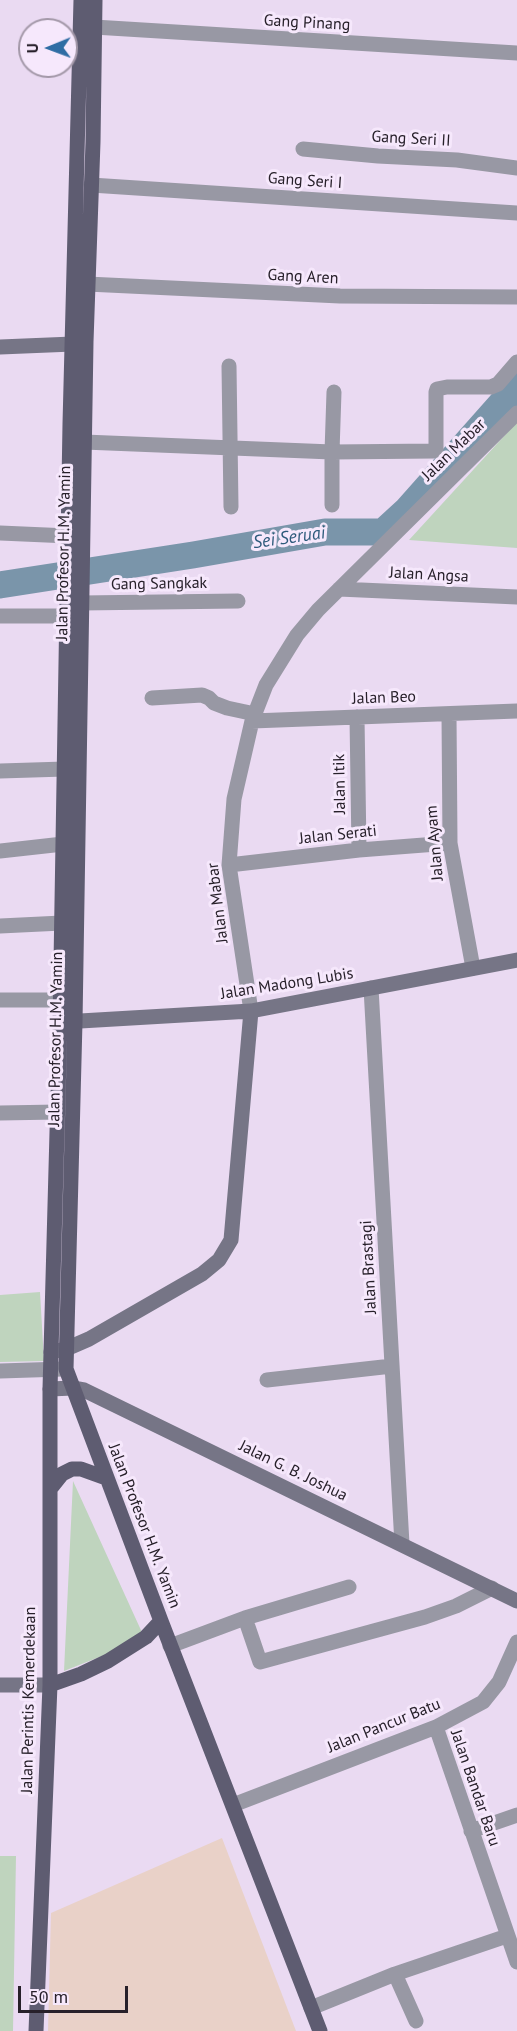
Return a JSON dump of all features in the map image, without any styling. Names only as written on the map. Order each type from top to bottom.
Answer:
[{"type":"main road","name":"Jalan Profesor H.M. Yamin","points":[[81,0],[85,142],[91,185],[87,284],[79,343],[84,442],[75,554],[75,1000],[67,1022],[58,1112],[59,1369],[73,1388],[170,1646],[320,2031]]},
{"type":"main road","name":"Jalan Profesor H.M. Yamin","points":[[75,554],[69,536],[79,343],[85,142],[95,0]]},
{"type":"main road","name":"Jalan Profesor H.M. Yamin","points":[[58,1351],[67,1022],[59,1000],[68,616],[76,593]]},
{"type":"main road","name":"Jalan Perintis Kemerdekaan","points":[[36,2031],[50,1685],[50,1389],[59,1369]]},
{"type":"main road","points":[[50,1489],[62,1474],[72,1469],[81,1469],[106,1478]]},
{"type":"main road","points":[[50,1685],[108,1661],[146,1637],[161,1621]]},
{"type":"street","name":"Gang Pinang","points":[[94,27],[517,53]]},
{"type":"street","name":"Gang Seri II","points":[[303,149],[457,160],[517,168]]},
{"type":"street","name":"Gang Seri I","points":[[91,185],[517,213]]},
{"type":"street","name":"Gang Aren","points":[[87,284],[340,296],[517,297]]},
{"type":"street","points":[[0,346],[79,343]]},
{"type":"street","points":[[84,442],[332,452],[435,451],[437,389],[491,387],[498,384],[517,362]]},
{"type":"street","points":[[229,366],[231,507]]},
{"type":"street","points":[[332,505],[334,392]]},
{"type":"street","name":"Jalan Mabar","points":[[58,1351],[94,1336],[202,1274],[219,1260],[231,1240],[251,1011],[229,865],[234,799],[254,718],[266,685],[297,634],[318,610],[517,413]]},
{"type":"street","points":[[0,533],[69,536]]},
{"type":"street","name":"Jalan Angsa","points":[[339,589],[517,597]]},
{"type":"street","name":"Gang Sangkak","points":[[76,593],[238,601]]},
{"type":"street","points":[[0,616],[68,616]]},
{"type":"street","name":"Jalan Beo","points":[[152,699],[202,695],[214,703],[254,718],[449,715],[517,711]]},
{"type":"street","name":"Jalan Ayam","points":[[449,715],[450,843],[473,968]]},
{"type":"street","name":"Jalan Itik","points":[[357,717],[359,850]]},
{"type":"street","points":[[0,771],[65,768]]},
{"type":"street","name":"Jalan Serati","points":[[229,865],[359,850],[450,843]]},
{"type":"street","points":[[0,851],[63,844]]},
{"type":"street","points":[[0,926],[62,923]]},
{"type":"street","name":"Jalan Madong Lubis","points":[[67,1022],[251,1011],[517,960]]},
{"type":"street","name":"Jalan Brastagi","points":[[371,988],[402,1544]]},
{"type":"street","points":[[0,1000],[75,1000]]},
{"type":"street","points":[[0,1113],[58,1112]]},
{"type":"street","points":[[267,1380],[392,1366]]},
{"type":"street","points":[[0,1371],[59,1369]]},
{"type":"street","name":"Jalan G. B. Joshua","points":[[50,1389],[84,1390],[517,1601]]},
{"type":"street","points":[[170,1646],[245,1618],[349,1587]]},
{"type":"street","points":[[245,1618],[260,1662],[425,1617],[456,1606],[492,1588]]},
{"type":"street","name":"Jalan Pancur Batu","points":[[233,1805],[436,1727],[483,1702],[499,1682],[517,1642]]},
{"type":"street","points":[[0,1685],[50,1685]]},
{"type":"street","name":"Jalan Bandar Baru","points":[[436,1727],[517,1962]]},
{"type":"street","points":[[471,1832],[517,1815]]},
{"type":"street","points":[[311,2008],[395,1974],[507,1936]]},
{"type":"street","points":[[395,1974],[416,2021]]},
{"type":"shaded area","points":[[222,1838],[296,2031],[48,2031],[51,1913]]},
{"type":"green space","points":[[517,422],[517,548],[409,540]]},
{"type":"green space","points":[[40,1292],[44,1361],[0,1362],[0,1295]]},
{"type":"green space","points":[[73,1481],[145,1639],[64,1671]]},
{"type":"green space","points":[[0,1856],[16,1856],[13,2031],[0,2031]]},
{"type":"waterway","name":"Sei Seruai","points":[[0,585],[325,532],[383,532],[407,510],[517,386]]}]
